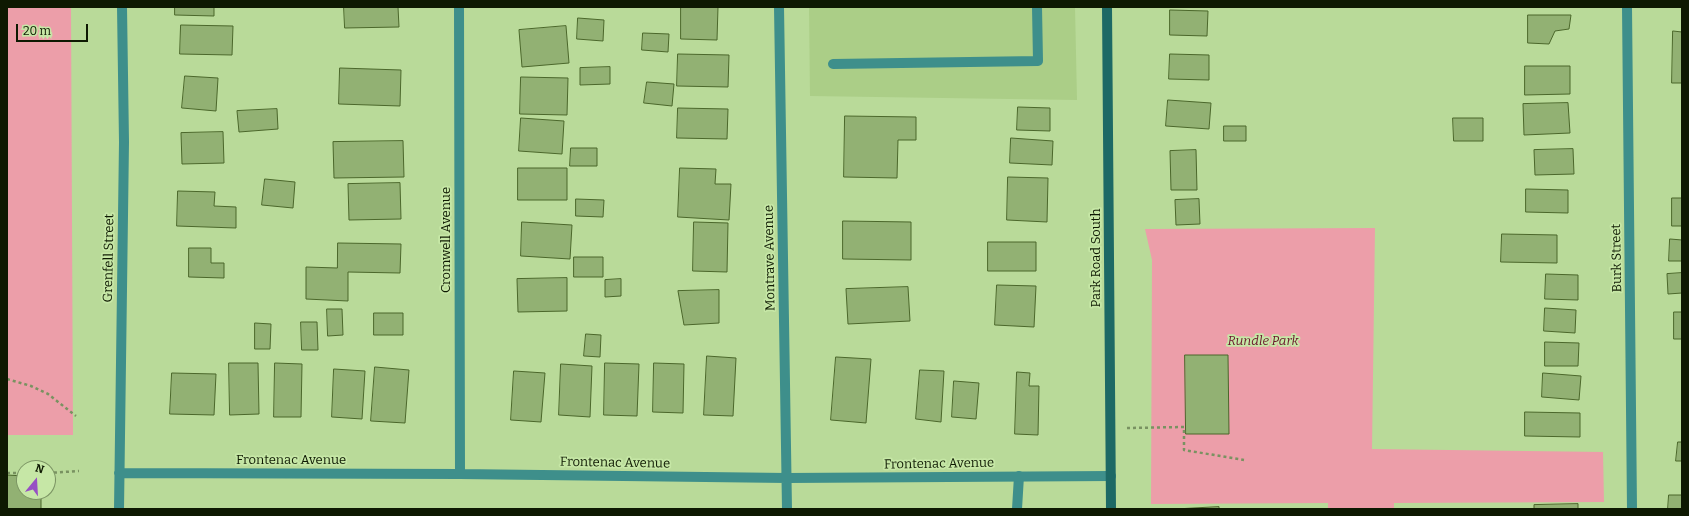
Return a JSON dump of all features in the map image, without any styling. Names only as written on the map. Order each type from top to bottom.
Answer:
[{"type":"main road","name":"Park Road South","points":[[1107,7],[1111,509]]},
{"type":"street","name":"Grenfell Street","points":[[120,509],[119,473],[124,142],[122,7]]},
{"type":"street","name":"Cromwell Avenue","points":[[459,7],[460,474]]},
{"type":"street","name":"Montrave Avenue","points":[[779,7],[787,509]]},
{"type":"street","points":[[833,64],[1038,61],[1038,7]]},
{"type":"street","name":"Burk Street","points":[[1628,7],[1632,509]]},
{"type":"street","name":"Frontenac Avenue","points":[[119,473],[460,474],[787,478],[1111,476]]},
{"type":"street","points":[[1017,509],[1019,476]]},
{"type":"path","points":[[7,379],[31,386],[48,394],[76,416]]},
{"type":"path","points":[[1110,428],[1184,427],[1184,450],[1244,460]]},
{"type":"path","points":[[56,472],[79,471]]},
{"type":"shaded area","points":[[809,7],[1075,7],[1077,100],[810,96]]},
{"type":"green space","points":[[7,7],[71,7],[73,435],[7,435]]},
{"type":"green space","name":"Rundle Park","points":[[1375,228],[1372,449],[1603,452],[1604,502],[1394,503],[1394,509],[1328,509],[1328,503],[1151,504],[1152,260],[1145,229]]},
{"type":"building","points":[[175,7],[214,7],[214,16],[175,15]]},
{"type":"building","points":[[344,7],[398,7],[399,27],[345,28]]},
{"type":"building","points":[[681,7],[718,7],[717,40],[681,39]]},
{"type":"building","points":[[1170,10],[1208,11],[1207,36],[1170,35]]},
{"type":"building","points":[[1528,15],[1571,15],[1569,29],[1555,31],[1549,44],[1528,43]]},
{"type":"building","points":[[578,18],[604,20],[603,41],[577,39]]},
{"type":"building","points":[[181,25],[233,26],[232,55],[180,54]]},
{"type":"building","points":[[566,26],[569,63],[522,67],[519,30]]},
{"type":"building","points":[[1673,31],[1682,32],[1682,83],[1672,83]]},
{"type":"building","points":[[643,33],[669,34],[668,52],[642,50]]},
{"type":"building","points":[[678,54],[729,55],[728,87],[677,86]]},
{"type":"building","points":[[1170,54],[1209,55],[1209,80],[1169,79]]},
{"type":"building","points":[[1525,66],[1570,66],[1570,94],[1525,95]]},
{"type":"building","points":[[610,67],[610,84],[580,85],[580,68]]},
{"type":"building","points":[[340,68],[401,70],[400,106],[339,104]]},
{"type":"building","points":[[185,76],[218,78],[216,111],[182,108]]},
{"type":"building","points":[[521,77],[568,78],[567,115],[520,114]]},
{"type":"building","points":[[647,82],[674,84],[672,106],[644,103]]},
{"type":"building","points":[[1168,100],[1211,103],[1209,129],[1166,126]]},
{"type":"building","points":[[1568,103],[1570,133],[1524,135],[1523,104]]},
{"type":"building","points":[[1018,107],[1050,108],[1050,131],[1017,130]]},
{"type":"building","points":[[678,108],[728,109],[727,139],[677,138]]},
{"type":"building","points":[[277,109],[278,129],[239,132],[237,111]]},
{"type":"building","points":[[845,116],[916,117],[916,140],[898,140],[897,178],[844,177]]},
{"type":"building","points":[[521,118],[564,121],[562,154],[519,151]]},
{"type":"building","points":[[1453,118],[1483,118],[1483,141],[1454,141]]},
{"type":"building","points":[[1224,126],[1246,126],[1246,141],[1224,141]]},
{"type":"building","points":[[223,132],[224,163],[182,164],[181,133]]},
{"type":"building","points":[[1011,138],[1053,141],[1052,165],[1010,163]]},
{"type":"building","points":[[403,141],[404,177],[334,178],[333,142]]},
{"type":"building","points":[[571,148],[597,148],[597,166],[570,166]]},
{"type":"building","points":[[1573,149],[1574,174],[1535,175],[1534,150]]},
{"type":"building","points":[[1196,150],[1197,190],[1171,190],[1170,151]]},
{"type":"building","points":[[518,168],[567,168],[567,200],[518,200]]},
{"type":"building","points":[[680,168],[716,169],[715,184],[731,184],[729,220],[678,217]]},
{"type":"building","points":[[1008,177],[1048,178],[1047,222],[1007,220]]},
{"type":"building","points":[[265,179],[295,182],[293,208],[262,205]]},
{"type":"building","points":[[400,183],[401,219],[349,220],[348,184]]},
{"type":"building","points":[[1526,189],[1568,190],[1568,213],[1526,212]]},
{"type":"building","points":[[178,191],[215,192],[214,206],[236,207],[236,228],[177,226]]},
{"type":"building","points":[[1672,198],[1682,198],[1682,226],[1672,226]]},
{"type":"building","points":[[576,199],[604,200],[603,217],[576,216]]},
{"type":"building","points":[[1199,199],[1200,224],[1176,225],[1175,200]]},
{"type":"building","points":[[843,221],[911,222],[911,260],[843,259]]},
{"type":"building","points":[[522,222],[572,225],[570,259],[521,256]]},
{"type":"building","points":[[694,222],[728,223],[727,272],[693,271]]},
{"type":"building","points":[[1502,234],[1557,235],[1557,263],[1501,262]]},
{"type":"building","points":[[1670,239],[1682,240],[1682,261],[1669,261]]},
{"type":"building","points":[[988,242],[1036,242],[1036,271],[988,271]]},
{"type":"building","points":[[338,243],[401,244],[400,273],[348,272],[348,301],[306,299],[306,267],[337,268]]},
{"type":"building","points":[[189,248],[211,248],[211,263],[224,263],[224,278],[189,277]]},
{"type":"building","points":[[574,257],[603,257],[603,277],[574,277]]},
{"type":"building","points":[[1682,273],[1682,293],[1668,294],[1667,274]]},
{"type":"building","points":[[1546,274],[1578,275],[1578,300],[1545,299]]},
{"type":"building","points":[[567,278],[567,311],[518,312],[517,279]]},
{"type":"building","points":[[621,279],[621,296],[605,297],[605,280]]},
{"type":"building","points":[[997,285],[1036,286],[1034,327],[995,325]]},
{"type":"building","points":[[908,287],[910,321],[848,324],[846,289]]},
{"type":"building","points":[[719,290],[719,323],[684,325],[678,291]]},
{"type":"building","points":[[1545,308],[1576,310],[1575,333],[1544,331]]},
{"type":"building","points":[[327,309],[342,309],[343,335],[328,336]]},
{"type":"building","points":[[1674,312],[1682,312],[1682,339],[1674,339]]},
{"type":"building","points":[[374,313],[403,313],[403,335],[374,335]]},
{"type":"building","points":[[301,322],[317,322],[318,350],[302,350]]},
{"type":"building","points":[[255,323],[271,324],[270,349],[255,349]]},
{"type":"building","points":[[586,334],[601,335],[600,357],[584,356]]},
{"type":"building","points":[[1545,342],[1579,343],[1578,366],[1545,366]]},
{"type":"building","points":[[1185,355],[1228,355],[1229,434],[1186,434]]},
{"type":"building","points":[[707,356],[736,358],[733,416],[704,415]]},
{"type":"building","points":[[836,357],[871,359],[866,423],[831,420]]},
{"type":"building","points":[[229,363],[258,363],[259,414],[230,415]]},
{"type":"building","points":[[275,363],[302,364],[301,417],[274,417]]},
{"type":"building","points":[[605,363],[639,364],[637,416],[604,415]]},
{"type":"building","points":[[654,363],[684,364],[683,413],[653,412]]},
{"type":"building","points":[[561,364],[592,366],[590,417],[559,415]]},
{"type":"building","points":[[375,367],[409,370],[405,423],[371,421]]},
{"type":"building","points":[[334,369],[365,371],[362,419],[332,417]]},
{"type":"building","points":[[920,370],[944,371],[941,422],[916,419]]},
{"type":"building","points":[[514,371],[545,373],[541,422],[511,420]]},
{"type":"building","points":[[1017,372],[1030,373],[1029,386],[1039,386],[1038,435],[1015,434]]},
{"type":"building","points":[[172,373],[216,374],[214,415],[170,414]]},
{"type":"building","points":[[1543,373],[1581,376],[1579,400],[1542,397]]},
{"type":"building","points":[[954,381],[979,383],[976,419],[952,417]]},
{"type":"building","points":[[1525,412],[1580,413],[1580,437],[1525,436]]},
{"type":"building","points":[[1678,442],[1682,442],[1682,461],[1676,461]]},
{"type":"building","points":[[7,475],[16,476],[16,500],[41,500],[41,509],[7,509]]},
{"type":"building","points":[[1669,495],[1682,495],[1682,509],[1668,509]]},
{"type":"building","points":[[1578,504],[1578,509],[1534,509],[1534,505]]},
{"type":"building","points":[[1219,507],[1219,509],[1176,509]]}]
